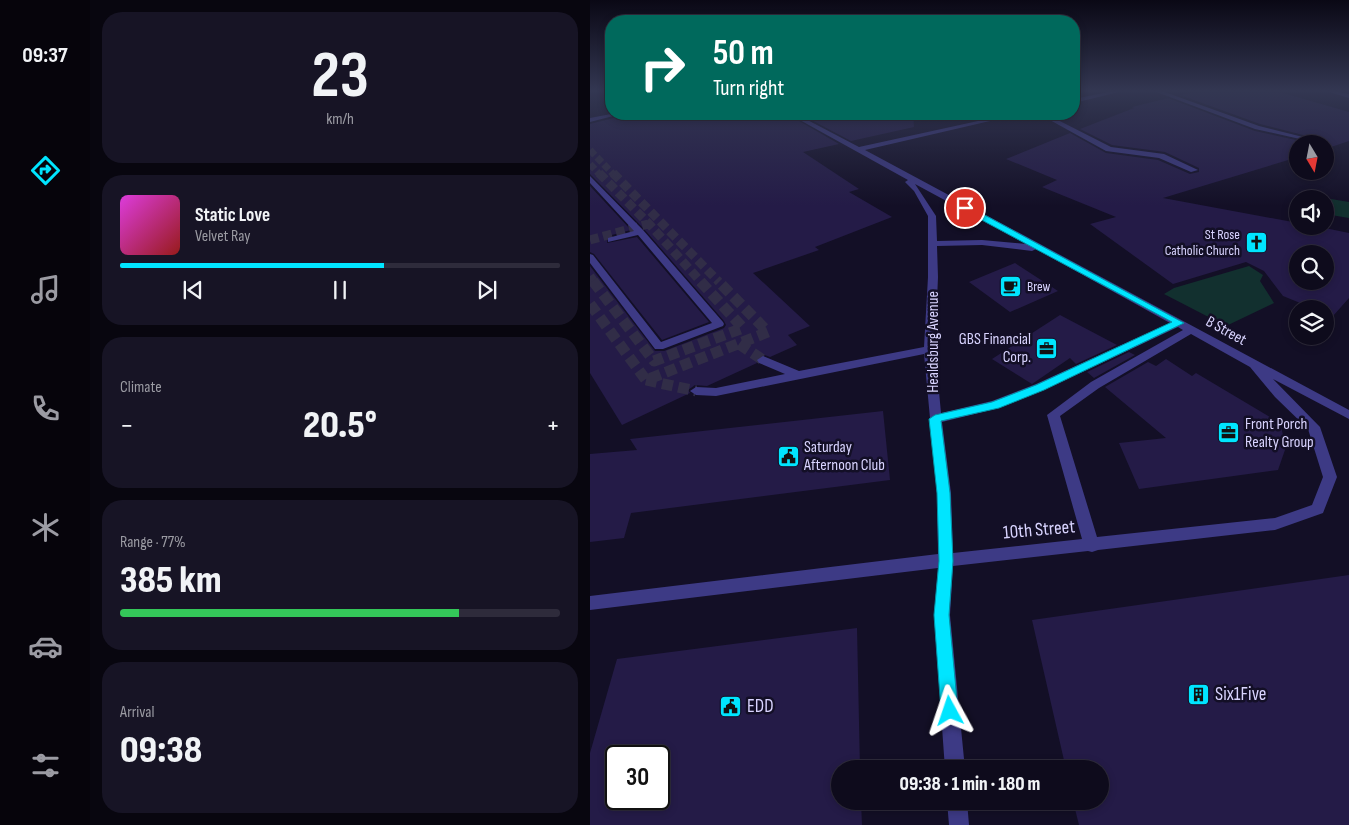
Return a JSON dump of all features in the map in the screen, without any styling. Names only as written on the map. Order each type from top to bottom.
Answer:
[{"type":"street","name":"B Street","points":[[820,130],[1349,415]]},
{"type":"street","points":[[857,150],[948,130]]},
{"type":"street","points":[[1072,130],[1109,149],[1161,156],[1194,170]]},
{"type":"street","points":[[1264,130],[1290,135]]},
{"type":"street","name":"B Street","points":[[902,175],[917,190],[932,216],[933,244]]},
{"type":"street","points":[[590,178],[640,232],[719,324],[659,347],[590,257]]},
{"type":"street","points":[[610,240],[640,232]]},
{"type":"street","points":[[933,244],[971,242],[1009,244],[1043,250]]},
{"type":"street","name":"Healdsburg Avenue","points":[[933,244],[929,349],[944,493],[946,561],[942,615],[954,760]]},
{"type":"street","points":[[935,419],[995,405],[1040,387],[1179,323]]},
{"type":"street","points":[[1092,546],[1052,415],[1095,385],[1192,329]]},
{"type":"street","points":[[696,391],[716,392],[929,349]]},
{"type":"street","points":[[763,360],[799,376]]},
{"type":"street","name":"10th Street","points":[[590,603],[1275,524],[1318,508],[1330,477],[1314,427],[1279,394],[1254,365]]},
{"type":"street","points":[[959,810],[960,825]]},
{"type":"green space","points":[[1334,200],[1349,202],[1349,218],[1334,216]]},
{"type":"green space","points":[[1249,266],[1263,275],[1260,281],[1274,303],[1226,326],[1164,294],[1174,288]]},
{"type":"building","points":[[590,130],[814,130],[839,144],[803,152],[859,189],[849,192],[892,217],[815,247],[819,250],[753,273],[810,326],[788,335],[797,345],[770,357],[762,354],[755,360],[757,363],[707,386],[695,385],[688,390],[690,393],[622,425],[590,373],[590,266],[655,351],[664,351],[724,328],[726,325],[644,229],[590,174]]},
{"type":"building","points":[[829,130],[903,130],[851,141]]},
{"type":"building","points":[[1081,130],[1255,131],[1289,139],[1289,160],[1163,198],[1289,221],[1289,235],[1334,235],[1334,230],[1349,233],[1349,298],[1334,315],[1334,300],[1293,300],[1283,296],[1264,271],[1246,262],[1173,284],[1090,224],[1116,217],[1042,187],[1057,180],[1006,159],[1070,133],[1106,153],[1158,160],[1190,174],[1199,172],[1199,168],[1165,152],[1112,145]]},
{"type":"building","points":[[1282,130],[1349,130],[1349,141],[1334,146],[1334,135],[1303,135]]},
{"type":"building","points":[[590,186],[631,230],[608,236],[607,243],[637,237],[709,322],[662,340],[594,254],[590,252]]},
{"type":"building","name":"Brew","points":[[1015,263],[1058,291],[1010,312],[969,282]]},
{"type":"building","name":"GBS Financial Corp.","points":[[1060,315],[1117,345],[1076,364],[1070,358],[1032,384],[992,359]]},
{"type":"building","points":[[1129,352],[1135,355],[1094,378],[1087,372]]},
{"type":"building","points":[[1166,359],[1192,376],[1196,373],[1280,423],[1286,447],[1278,470],[1139,489],[1119,443],[1166,438],[1105,387],[1148,362],[1156,366]]},
{"type":"building","name":"Saturday Afternoon Club","points":[[883,411],[890,480],[631,513],[624,538],[590,542],[590,454],[637,450],[630,439]]},
{"type":"building","name":"Six1Five","points":[[1349,575],[1349,825],[1079,825],[1075,810],[1109,810],[1109,760],[1064,760],[1032,620]]},
{"type":"building","name":"EDD","points":[[857,628],[860,760],[831,760],[831,810],[861,810],[862,825],[590,825],[590,753],[617,659]]},
{"type":"tunnel","points":[[590,150],[614,175]]},
{"type":"tunnel","points":[[590,164],[600,175]]},
{"type":"tunnel","points":[[599,173],[650,225],[701,282]]},
{"type":"tunnel","points":[[613,173],[719,282]]},
{"type":"tunnel","points":[[590,240],[648,224]]},
{"type":"tunnel","points":[[590,276],[594,282]]},
{"type":"tunnel","points":[[593,281],[654,361],[743,328],[700,281]]},
{"type":"tunnel","points":[[646,380],[768,332],[718,281]]},
{"type":"tunnel","points":[[590,304],[646,380]]},
{"type":"tunnel","points":[[739,344],[763,360]]},
{"type":"tunnel","points":[[646,380],[696,391]]},
{"type":"place","name":"St Rose Catholic Church","points":[[1256,242]]},
{"type":"place","name":"Brew","points":[[1011,286]]},
{"type":"place","name":"GBS Financial Corp.","points":[[1047,348]]},
{"type":"place","name":"Front Porch Realty Group","points":[[1229,433]]},
{"type":"place","name":"Saturday Afternoon Club","points":[[788,456]]},
{"type":"place","name":"Six1Five","points":[[1199,694]]},
{"type":"place","name":"EDD","points":[[731,706]]},
{"type":"route","points":[[950,711],[942,615],[946,561],[944,493],[935,419],[995,405],[1040,387],[1179,323],[965,208]]}]
